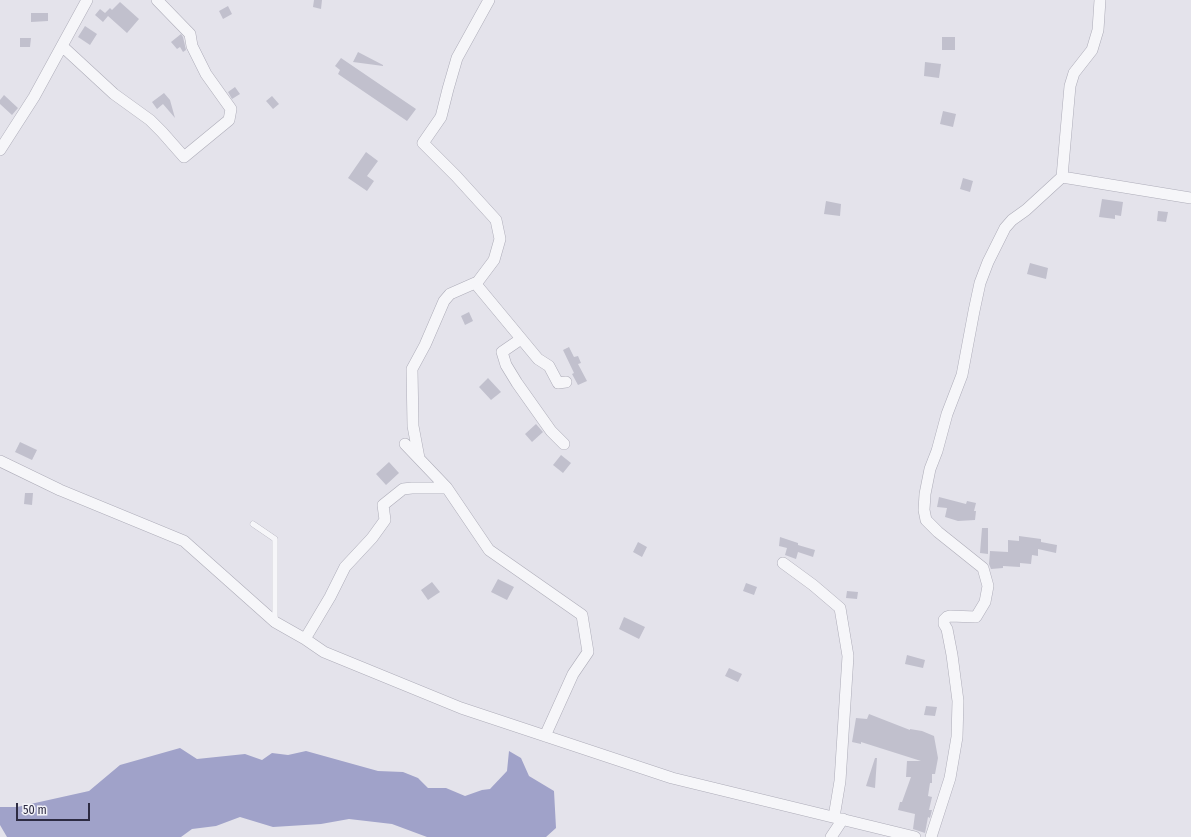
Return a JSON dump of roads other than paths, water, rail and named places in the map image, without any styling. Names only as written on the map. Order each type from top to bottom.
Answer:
[{"type":"street","points":[[0,150],[34,97],[87,0]]},
{"type":"street","points":[[62,46],[114,94],[154,124],[184,157],[229,120],[231,109],[206,74],[192,46],[190,34],[157,0]]},
{"type":"street","points":[[419,458],[413,426],[412,369],[425,345],[444,302],[450,294],[475,283],[476,284],[494,260],[500,239],[496,220],[456,176],[423,143],[442,117],[457,58],[489,0]]},
{"type":"street","points":[[932,837],[950,778],[957,737],[958,701],[952,654],[944,620],[950,616],[976,617],[985,602],[988,586],[983,568],[938,532],[926,520],[924,510],[924,494],[947,414],[962,375],[975,304],[980,283],[988,262],[1001,235],[1012,220],[1026,210],[1062,177],[1070,86],[1074,73],[1092,50],[1098,30],[1100,0]]},
{"type":"street","points":[[1062,177],[1191,198]]},
{"type":"street","points":[[476,284],[538,360],[549,366],[558,383],[566,382]]},
{"type":"street","points":[[520,339],[502,352],[506,365],[552,431],[564,444]]},
{"type":"street","points":[[405,444],[447,488],[489,550],[582,615],[588,652],[573,674],[545,736]]},
{"type":"street","points":[[0,461],[60,490],[184,541],[275,622],[305,638],[324,652],[447,702],[672,778],[915,837]]},
{"type":"street","points":[[305,638],[330,598],[345,568],[372,538],[385,520],[383,505],[403,489],[447,488]]},
{"type":"street","points":[[783,563],[813,585],[840,608],[848,656],[838,818],[831,837]]},
{"type":"lane","points":[[253,524],[275,539],[275,622]]},
{"type":"water","points":[[180,748],[197,759],[245,754],[262,760],[272,753],[288,755],[306,751],[378,771],[403,772],[418,778],[428,788],[446,788],[465,796],[490,789],[507,771],[509,751],[521,758],[529,776],[554,791],[556,828],[546,837],[427,837],[392,824],[349,819],[321,824],[273,827],[240,817],[216,826],[192,829],[181,837],[7,837],[0,825],[0,807],[17,807],[89,791],[120,765]]}]
